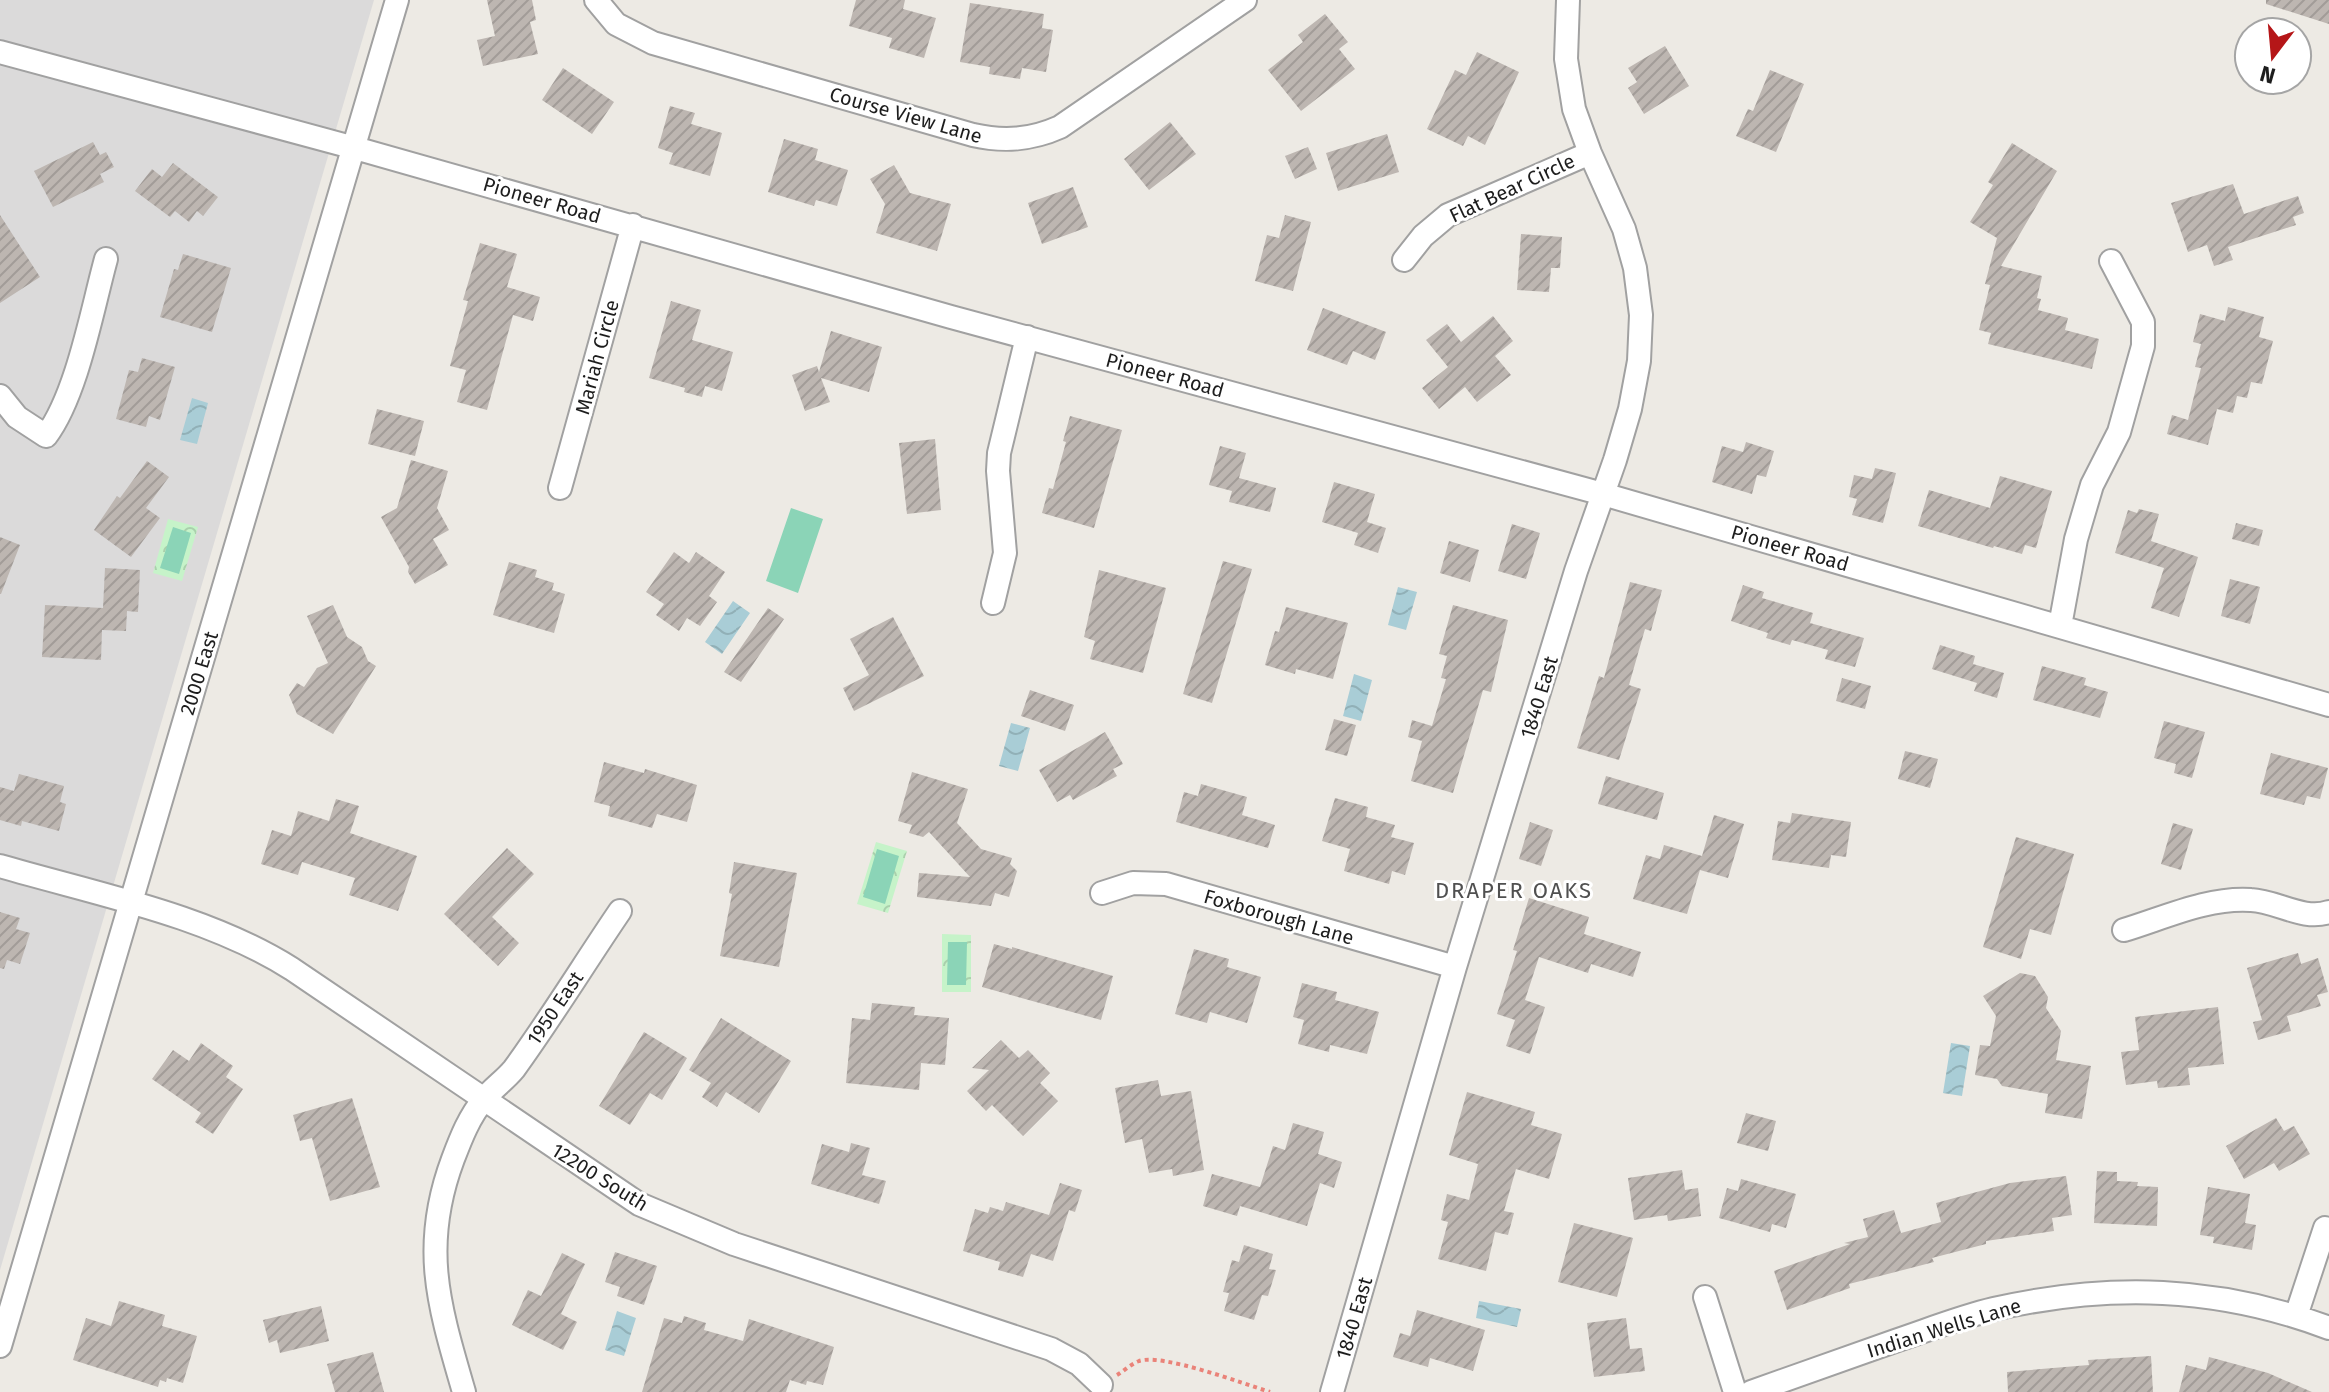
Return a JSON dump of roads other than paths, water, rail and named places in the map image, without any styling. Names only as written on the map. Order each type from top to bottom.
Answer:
[{"type":"street","name":"2000 East","points":[[0,1346],[397,0]]},
{"type":"street","name":"Course View Lane","points":[[596,0],[616,24],[653,43],[973,135],[1009,140],[1044,134],[1060,127],[1245,0]]},
{"type":"street","name":"1840 East","points":[[1332,1392],[1455,967],[1576,571],[1630,409],[1639,361],[1641,315],[1635,268],[1624,229],[1574,109],[1566,59],[1568,0]]},
{"type":"street","name":"Pioneer Road","points":[[0,52],[1603,494],[2329,705]]},
{"type":"street","name":"Flat Bear Circle","points":[[1404,260],[1423,236],[1448,215],[1590,153]]},
{"type":"street","name":"Mariah Circle","points":[[560,488],[633,225]]},
{"type":"street","points":[[0,396],[17,417],[46,436],[56,422],[69,390],[106,259]]},
{"type":"street","points":[[2060,626],[2074,551],[2092,485],[2119,432],[2143,346],[2143,322],[2111,261]]},
{"type":"street","points":[[993,603],[1005,553],[999,453],[1027,337]]},
{"type":"street","name":"12200 South","points":[[0,866],[240,940],[267,953],[610,1186],[660,1214],[734,1244],[1051,1349],[1079,1364],[1101,1385]]},
{"type":"street","name":"Foxborough Lane","points":[[1102,893],[1133,883],[1166,884],[1455,967]]},
{"type":"street","points":[[2124,930],[2212,903],[2233,900],[2267,902],[2315,915],[2329,912]]},
{"type":"street","name":"1950 East","points":[[464,1392],[443,1317],[434,1251],[438,1210],[449,1170],[465,1129],[483,1100],[512,1072],[620,911]]},
{"type":"street","points":[[2296,1316],[2325,1228]]},
{"type":"street","name":"Indian Wells Lane","points":[[1751,1392],[1945,1324],[2042,1299],[2171,1292],[2247,1303],[2329,1328]]},
{"type":"street","points":[[1705,1297],[1735,1392]]},
{"type":"water","points":[[192,398],[208,403],[197,444],[180,440]]},
{"type":"water","points":[[1398,587],[1417,592],[1406,630],[1388,625]]},
{"type":"water","points":[[733,601],[750,613],[722,654],[705,642]]},
{"type":"water","points":[[1354,674],[1372,680],[1361,721],[1343,716]]},
{"type":"water","points":[[1011,723],[1030,728],[1018,771],[999,766]]},
{"type":"water","points":[[1951,1043],[1970,1046],[1962,1096],[1943,1093]]},
{"type":"water","points":[[1479,1301],[1521,1309],[1517,1327],[1476,1318]]},
{"type":"water","points":[[617,1311],[636,1318],[624,1356],[605,1350]]},
{"type":"district","name":"DRAPER OAKS","points":[[1514,890]]}]
